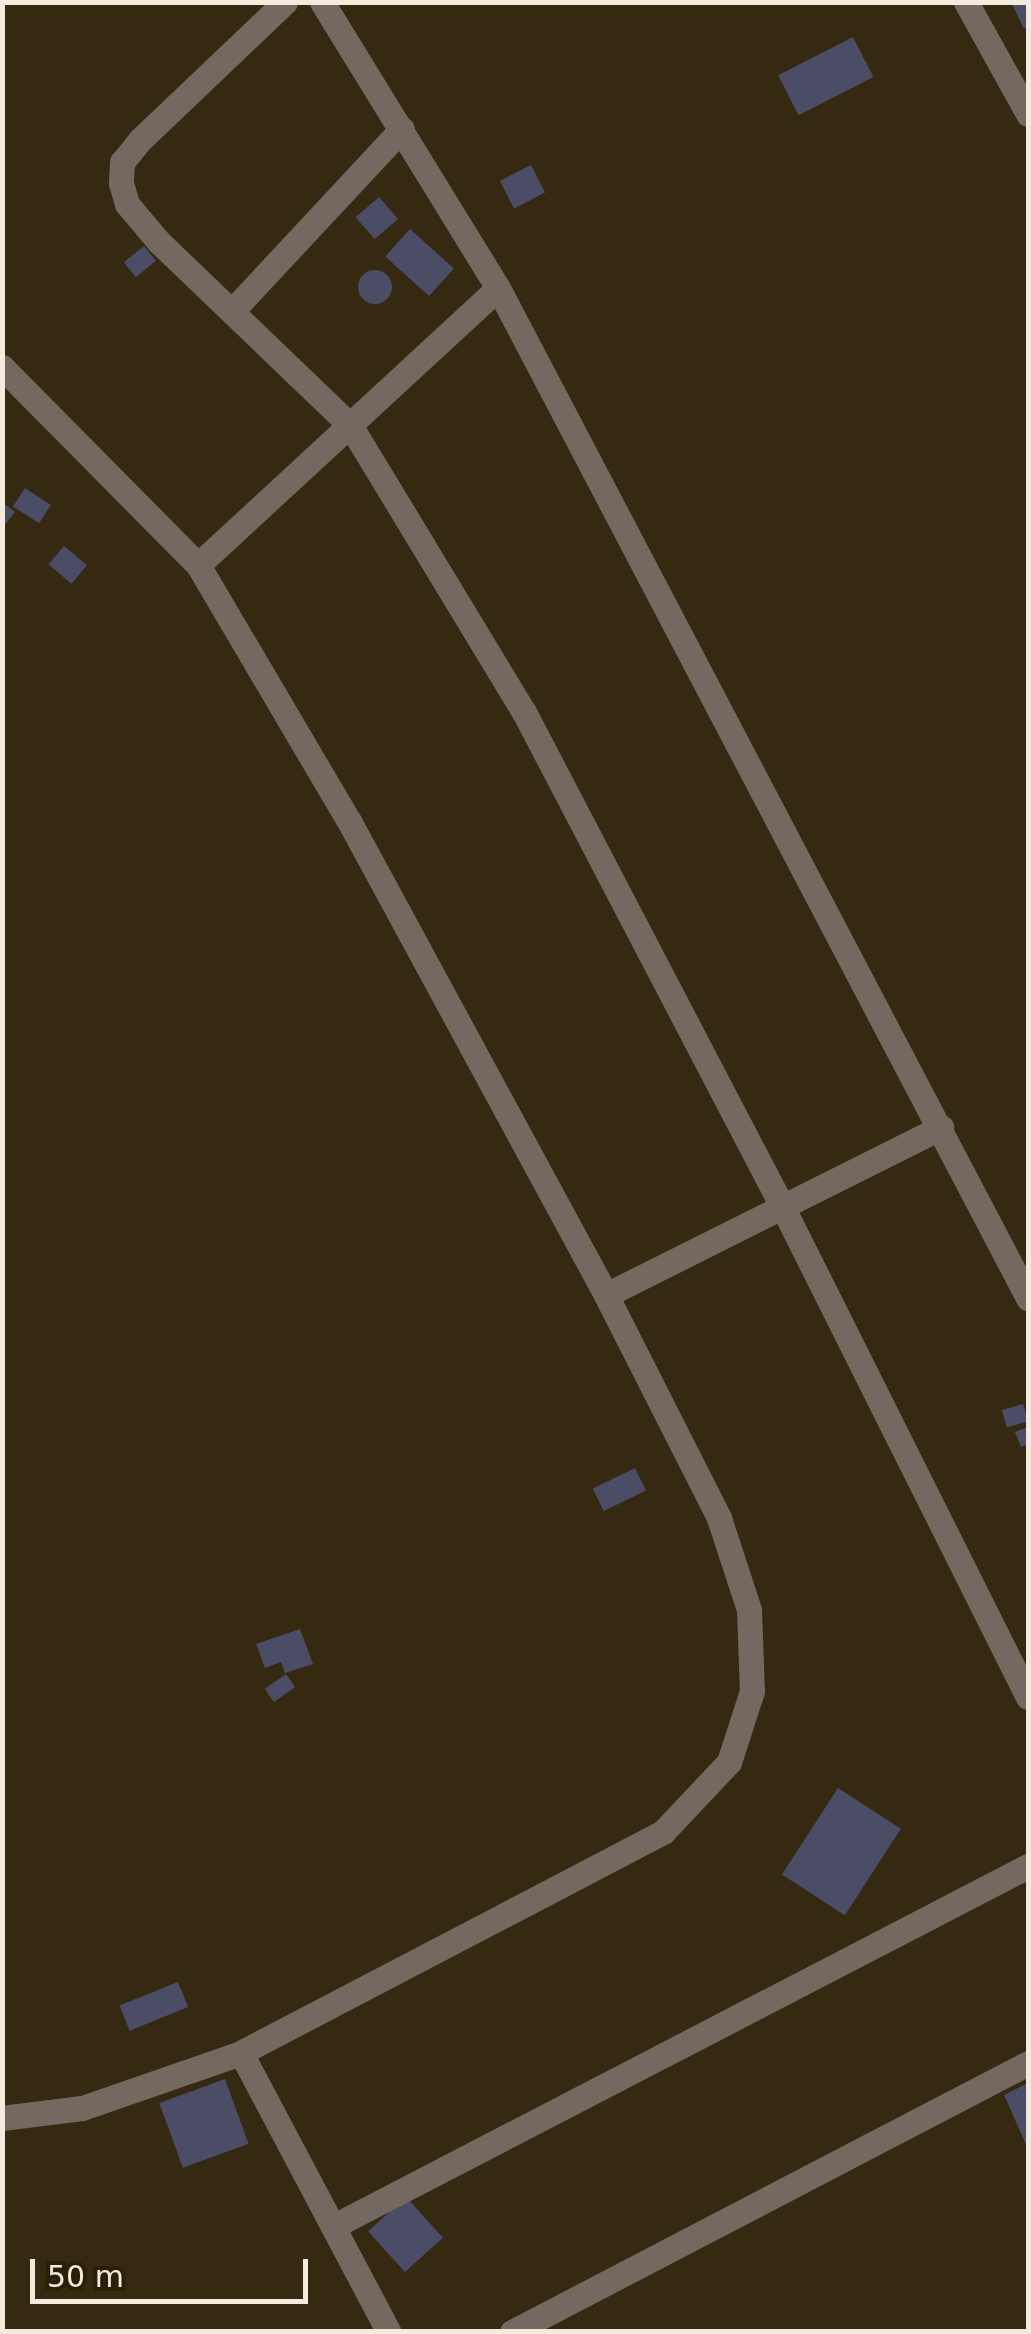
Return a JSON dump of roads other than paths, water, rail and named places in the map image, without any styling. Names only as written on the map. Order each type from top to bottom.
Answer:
[{"type":"street","points":[[286,2],[140,140],[122,162],[120,183],[127,204],[159,242],[350,425],[524,712],[783,1208],[1028,1697]]},
{"type":"street","points":[[322,2],[498,288],[1028,1298]]},
{"type":"street","points":[[966,2],[1028,114]]},
{"type":"street","points":[[232,311],[402,129]]},
{"type":"street","points":[[198,566],[498,288]]},
{"type":"street","points":[[2,367],[198,566],[349,821],[606,1295],[720,1518],[749,1610],[752,1691],[728,1762],[663,1832],[241,2053],[82,2108],[2,2118]]},
{"type":"street","points":[[606,1295],[941,1127]]},
{"type":"street","points":[[334,2226],[1028,1866]]},
{"type":"street","points":[[241,2053],[390,2332]]},
{"type":"street","points":[[512,2332],[1028,2063]]}]
